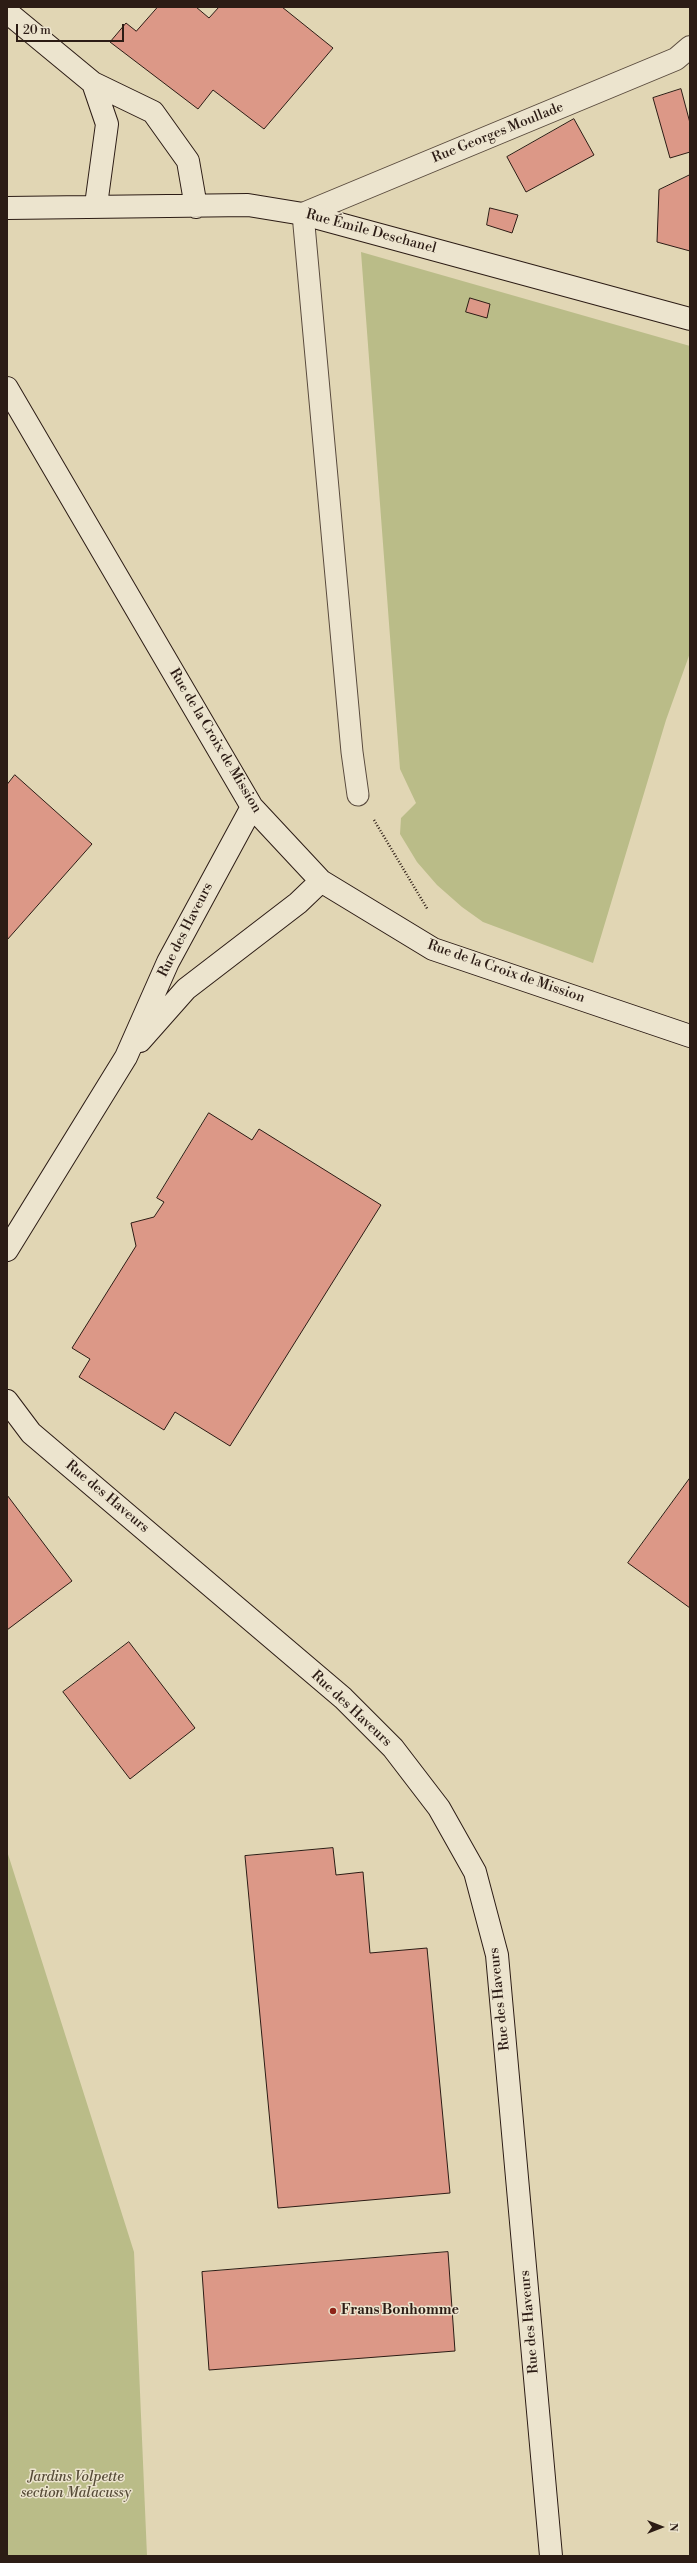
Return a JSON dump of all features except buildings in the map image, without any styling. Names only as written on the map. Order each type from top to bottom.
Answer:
[{"type":"street","points":[[7,12],[94,82],[153,112],[188,161],[196,207]]},
{"type":"street","name":"Rue Georges Moullade","points":[[302,214],[676,59],[690,47]]},
{"type":"street","points":[[94,82],[107,124],[96,205]]},
{"type":"street","name":"Rue Émile Deschanel","points":[[7,208],[96,205],[196,207],[248,205],[302,214],[690,319]]},
{"type":"street","name":"Rue de la Croix de Mission","points":[[7,388],[252,807],[321,881],[433,949],[690,1036]]},
{"type":"street","name":"Rue des Haveurs","points":[[7,1250],[126,1056],[168,962],[252,807]]},
{"type":"street","name":"Rue des Haveurs","points":[[126,1056],[186,989],[298,903],[321,881]]},
{"type":"street","name":"Rue des Haveurs","points":[[7,1401],[31,1433],[343,1698],[393,1748],[439,1808],[475,1872],[497,1955],[551,2556]]},
{"type":"lane","points":[[302,214],[352,752],[358,795]]},
{"type":"path","points":[[358,795],[434,919],[433,949]]},
{"type":"green space","points":[[361,252],[690,346],[690,653],[666,720],[593,963],[483,922],[462,907],[437,885],[417,862],[400,834],[401,818],[416,803],[400,769]]},
{"type":"green space","name":"Jardins Volpette section Malacussy","points":[[7,1851],[134,2252],[147,2556],[7,2556]]},
{"type":"place","name":"Frans Bonhomme","points":[[333,2311]]}]
